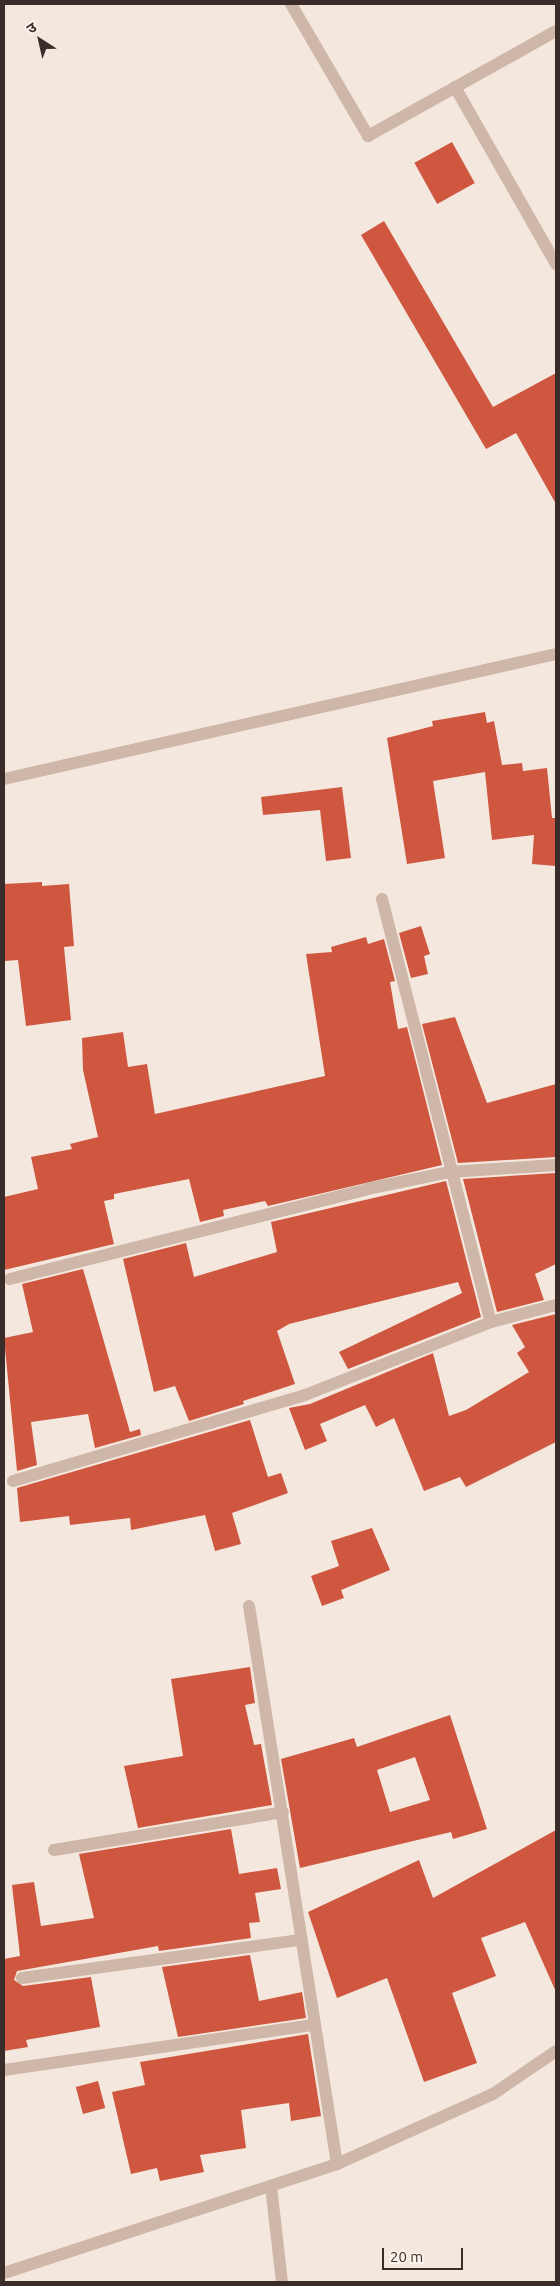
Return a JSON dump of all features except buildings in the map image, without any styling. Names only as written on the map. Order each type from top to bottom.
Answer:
[{"type":"street","points":[[291,4],[368,136],[556,31]]},
{"type":"street","points":[[455,88],[556,264]]},
{"type":"street","points":[[4,778],[556,654]]},
{"type":"street","points":[[382,899],[450,1172],[491,1322]]},
{"type":"street","points":[[10,1279],[450,1172],[556,1165]]},
{"type":"street","points":[[13,1481],[305,1395],[491,1322],[556,1305]]},
{"type":"street","points":[[249,1606],[283,1812],[298,1940],[337,2164]]},
{"type":"street","points":[[54,1850],[283,1812]]},
{"type":"street","points":[[22,1978],[298,1940]]},
{"type":"street","points":[[4,2070],[314,2025]]},
{"type":"street","points":[[4,2273],[337,2164],[493,2094],[556,2051]]},
{"type":"street","points":[[271,2186],[282,2282]]}]
